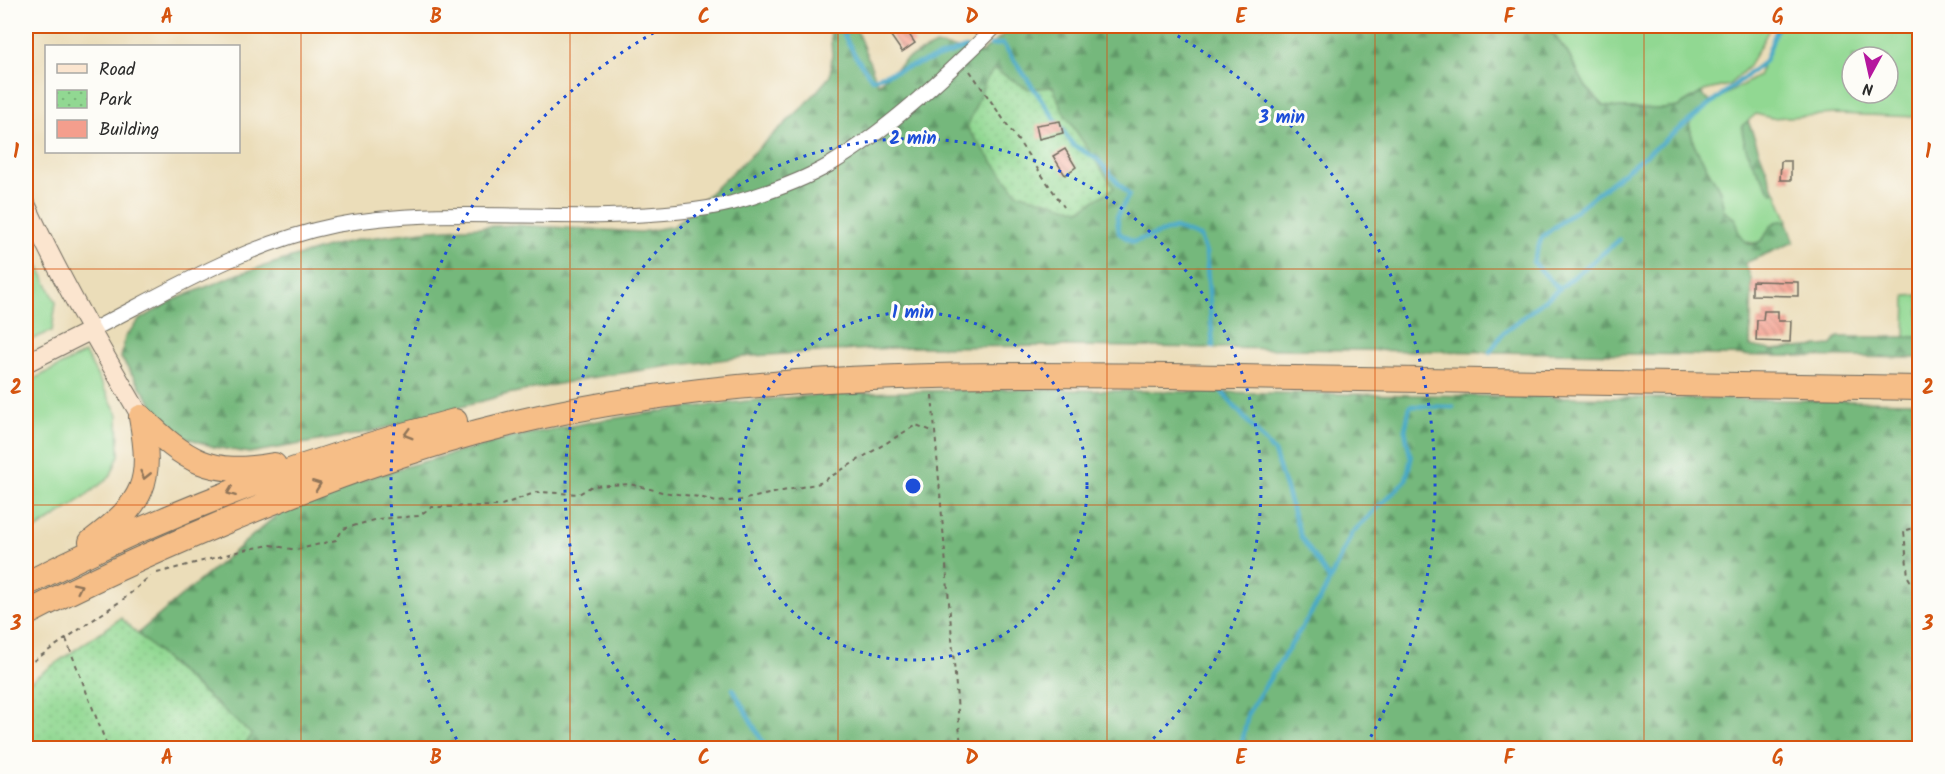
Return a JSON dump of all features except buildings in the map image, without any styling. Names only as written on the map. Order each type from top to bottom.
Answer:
[{"type":"highway","points":[[26,584],[56,568],[189,509],[345,452],[505,409],[688,377],[829,364],[981,360],[1148,360],[1920,373]]},
{"type":"highway","points":[[26,614],[170,545],[305,489],[373,464],[436,443],[515,423],[594,407],[686,393],[830,380],[991,375],[1920,388]]},
{"type":"highway","points":[[141,417],[181,453],[230,470],[248,470],[345,452]]},
{"type":"highway","points":[[56,568],[117,521],[138,495],[147,465],[147,449],[141,417]]},
{"type":"main road","points":[[26,204],[48,253],[90,331],[141,417]]},
{"type":"main road","points":[[26,363],[90,331]]},
{"type":"street","points":[[90,331],[236,257],[293,236],[335,226],[404,217],[608,216],[671,212],[730,203],[800,180],[860,145],[962,59],[996,26]]},
{"type":"path","points":[[962,59],[1064,207]]},
{"type":"path","points":[[932,393],[961,748]]},
{"type":"path","points":[[152,575],[271,545],[296,550],[336,540],[343,530],[377,519],[418,516],[432,507],[499,507],[537,492],[579,495],[592,486],[630,484],[716,502],[741,500],[820,483],[916,425],[935,432]]},
{"type":"path","points":[[1920,526],[1904,531],[1908,577],[1920,597]]},
{"type":"path","points":[[26,666],[125,598]]},
{"type":"path","points":[[66,638],[108,748]]},
{"type":"path","points":[[1920,679],[1917,688],[1920,732]]},
{"type":"green space","points":[[827,26],[855,26],[878,84],[908,58],[936,45],[981,53],[1014,26],[1547,26],[1567,52],[1586,87],[1604,106],[1664,109],[1678,107],[1701,93],[1711,103],[1696,114],[1689,124],[1694,145],[1720,191],[1724,211],[1735,219],[1740,235],[1751,244],[1762,240],[1773,224],[1786,221],[1794,242],[1745,263],[1752,281],[1750,346],[1771,350],[1832,345],[1838,337],[1920,337],[1919,358],[1070,346],[912,347],[833,351],[752,356],[589,378],[508,394],[370,432],[249,453],[214,447],[182,436],[160,416],[121,358],[125,337],[139,320],[174,300],[238,274],[334,245],[431,230],[513,225],[641,232],[674,226],[805,105],[830,76],[832,55],[830,31]],"holes":[[[1053,87],[1063,112],[1113,187],[1080,210],[1028,89]]]},
{"type":"green space","points":[[1547,26],[1771,26],[1749,66],[1729,85],[1704,91],[1678,107],[1664,109],[1604,106],[1586,87],[1567,52]]},
{"type":"green space","points":[[1778,26],[1919,26],[1919,117],[1836,114],[1771,118],[1756,114],[1742,126],[1773,193],[1776,191],[1788,221],[1781,221],[1770,227],[1763,239],[1756,243],[1746,241],[1740,236],[1735,219],[1724,211],[1720,191],[1694,145],[1689,124],[1696,114],[1758,76]]},
{"type":"green space","points":[[994,69],[1028,89],[1053,87],[1063,112],[1114,188],[1080,210],[1017,193],[967,128],[986,80]]},
{"type":"green space","points":[[1748,121],[1775,192],[1772,193],[1748,153],[1742,126]]},
{"type":"green space","points":[[26,241],[56,302],[52,331],[26,342]]},
{"type":"green space","points":[[1919,295],[1919,337],[1905,337],[1906,296]]},
{"type":"green space","points":[[85,353],[118,415],[119,455],[110,477],[72,506],[26,536],[26,383]]},
{"type":"green space","points":[[992,389],[1919,402],[1919,748],[242,748],[252,735],[137,634],[285,508],[383,473],[518,436],[676,409],[836,394]]},
{"type":"green space","points":[[121,618],[252,735],[242,748],[26,748],[26,684]]},
{"type":"waterway","points":[[839,26],[856,57],[872,79],[966,48]]},
{"type":"waterway","points":[[1490,352],[1503,333],[1559,289],[1533,262],[1542,237],[1765,61],[1778,26]]},
{"type":"waterway","points":[[991,45],[1003,44],[1073,145],[1097,159],[1129,195],[1117,216],[1119,233],[1133,242],[1175,228],[1200,237],[1206,253],[1213,347]]},
{"type":"waterway","points":[[1559,289],[1619,240]]},
{"type":"waterway","points":[[1222,392],[1274,452],[1301,537],[1329,579]]},
{"type":"waterway","points":[[1241,748],[1248,713],[1323,594],[1352,533],[1406,480],[1411,459],[1405,430],[1410,406],[1453,407]]},
{"type":"waterway","points":[[733,689],[766,748]]}]
